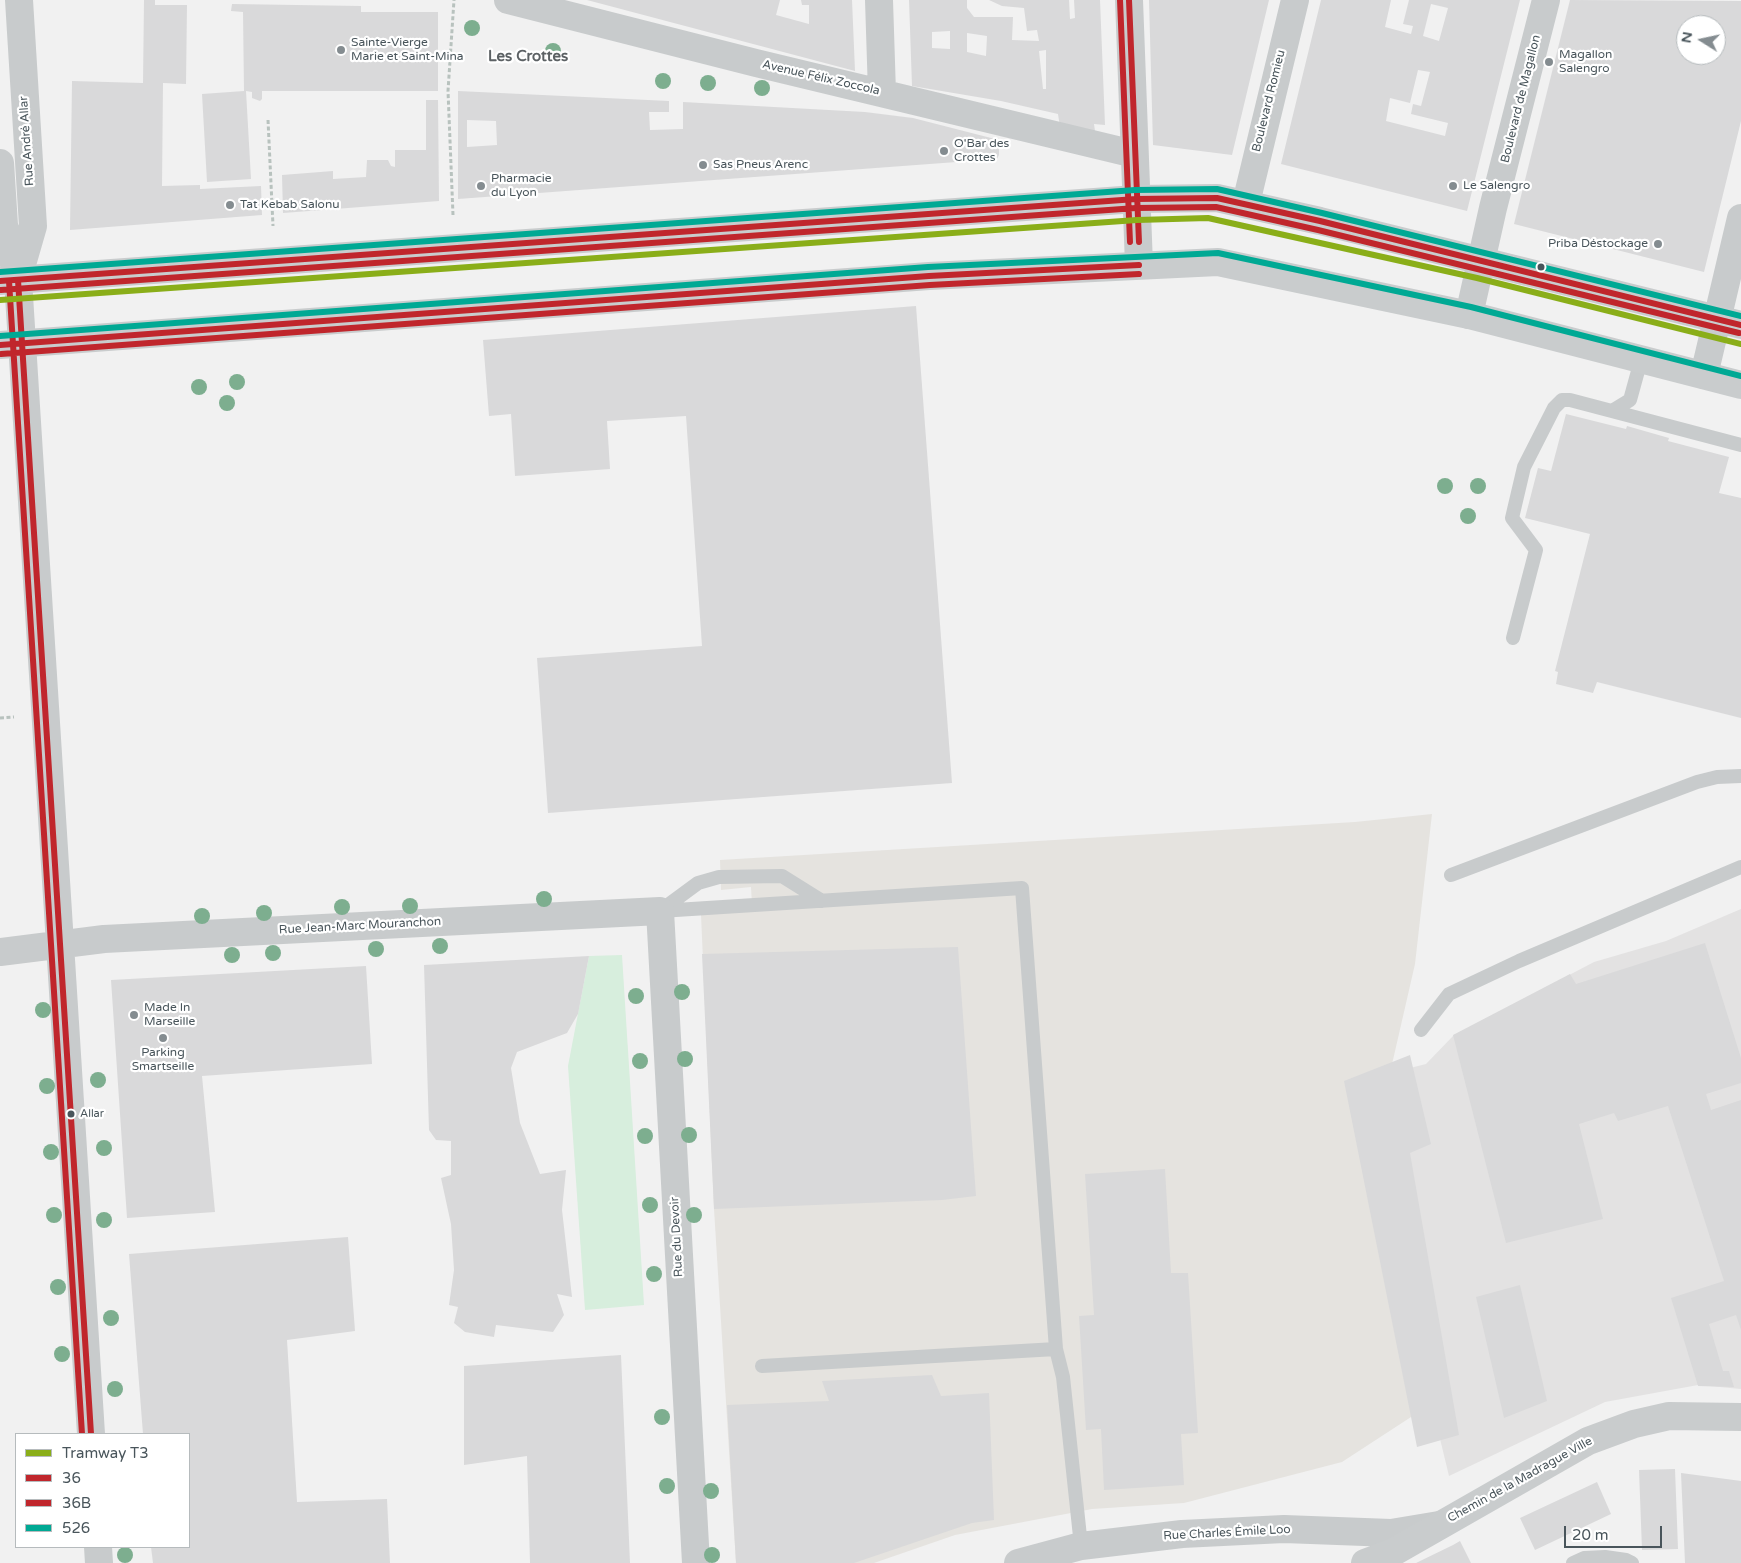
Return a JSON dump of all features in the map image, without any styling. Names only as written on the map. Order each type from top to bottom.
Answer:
[{"type":"street","name":"Rue André Allar","points":[[9,280],[33,226],[19,0]]},
{"type":"street","name":"Avenue Félix Zoccola","points":[[508,0],[756,63],[1134,154]]},
{"type":"street","points":[[879,0],[882,93]]},
{"type":"street","points":[[1129,0],[1140,265]]},
{"type":"street","name":"Boulevard Romieu","points":[[1246,203],[1295,0]]},
{"type":"street","name":"Boulevard de Magallon","points":[[1469,315],[1546,0]]},
{"type":"street","name":"Rue André Allar","points":[[0,163],[9,280],[11,344],[61,943],[91,1433]]},
{"type":"street","points":[[9,280],[1136,199],[1217,198],[1246,203],[1729,322]]},
{"type":"street","points":[[1704,375],[1729,322],[1741,218]]},
{"type":"street","points":[[11,344],[930,276],[1218,262],[1469,315],[1741,385]]},
{"type":"street","name":"Rue Jean-Marc Mouranchon","points":[[0,952],[61,943],[660,911]]},
{"type":"street","name":"Rue du Devoir","points":[[660,911],[696,1563]]},
{"type":"street","name":"Chemin de la Madrague Ville","points":[[1365,1563],[1392,1553],[1588,1441],[1634,1424],[1669,1416],[1741,1417]]},
{"type":"street","name":"Rue Charles Émile Loo","points":[[1018,1563],[1081,1546],[1182,1534],[1284,1529],[1392,1533],[1439,1525]]},
{"type":"street","points":[[98,1548],[99,1563]]},
{"type":"lane","points":[[1612,411],[1630,400],[1641,360]]},
{"type":"lane","points":[[1514,638],[1536,550],[1512,518],[1524,467],[1554,408],[1562,400],[1570,400],[1741,444]]},
{"type":"lane","points":[[1452,875],[1697,782],[1718,777],[1741,776]]},
{"type":"lane","points":[[1421,1030],[1448,994],[1519,961],[1741,867]]},
{"type":"lane","points":[[660,911],[698,883],[719,877],[782,876],[822,901]]},
{"type":"lane","points":[[660,911],[1022,888],[1056,1349],[1063,1377],[1081,1546]]},
{"type":"lane","points":[[762,1366],[1056,1349]]},
{"type":"lane","points":[[1573,1563],[1584,1558],[1605,1557],[1626,1560],[1632,1563]]},
{"type":"path","points":[[453,215],[448,91],[454,0]]},
{"type":"path","points":[[268,120],[273,226]]},
{"type":"shaded area","points":[[1432,814],[1415,964],[1390,1073],[1431,1404],[1342,1462],[1184,1503],[1092,1509],[955,1535],[874,1563],[736,1563],[714,1209],[701,915],[752,905],[751,887],[721,890],[720,860],[1355,822]]},
{"type":"shaded area","points":[[1741,909],[1741,1389],[1698,1385],[1605,1402],[1449,1476],[1354,1082],[1426,1064],[1453,1036],[1594,962],[1666,941]]},
{"type":"green space","points":[[622,955],[644,1305],[585,1310],[568,1066],[589,956]]},
{"type":"building","points":[[144,0],[155,0],[155,5],[187,5],[186,84],[163,83],[162,186],[200,185],[200,189],[261,186],[262,215],[70,230],[72,81],[143,83]]},
{"type":"building","points":[[587,0],[780,0],[776,15],[809,24],[809,5],[802,5],[801,0],[852,0],[855,71]]},
{"type":"building","points":[[909,0],[967,0],[967,8],[974,17],[1013,17],[1012,40],[1039,41],[1037,30],[1027,31],[1024,8],[1002,6],[989,0],[1069,0],[1070,19],[1075,18],[1074,0],[1100,0],[1105,125],[1094,124],[1095,131],[1060,127],[1058,114],[1001,101],[912,86]],"holes":[[[950,31],[950,49],[932,48],[932,32]],[[967,33],[987,36],[986,56],[967,52]],[[1046,50],[1046,89],[1043,89],[1039,51]]]},
{"type":"building","points":[[1149,0],[1269,0],[1232,155],[1153,145]]},
{"type":"building","points":[[1321,0],[1391,0],[1385,27],[1411,34],[1413,26],[1403,24],[1409,0],[1520,0],[1467,211],[1281,164]],"holes":[[[1431,4],[1448,8],[1439,41],[1423,36]],[[1418,70],[1430,72],[1421,106],[1413,104],[1411,114],[1448,123],[1445,136],[1386,121],[1390,98],[1410,103]]]},
{"type":"building","points":[[1570,0],[1741,1],[1741,121],[1704,272],[1514,224]]},
{"type":"building","name":"Sainte-Vierge Marie et Saint-Mina","points":[[232,4],[361,6],[361,12],[438,12],[438,91],[262,91],[262,99],[260,101],[252,98],[252,92],[246,91],[251,179],[207,182],[202,94],[244,91],[243,12],[231,11]]},
{"type":"building","points":[[458,91],[669,101],[669,112],[649,112],[650,130],[683,129],[683,102],[865,112],[913,118],[995,139],[999,144],[997,159],[458,199]],"holes":[[[467,120],[496,121],[497,145],[467,147]]]},
{"type":"building","points":[[426,100],[438,100],[439,201],[283,213],[282,175],[333,171],[333,179],[366,177],[367,160],[388,160],[391,166],[395,167],[395,150],[426,150]]},
{"type":"building","points":[[916,306],[952,783],[548,813],[537,658],[702,646],[686,416],[607,421],[610,469],[515,476],[511,414],[489,416],[483,340]]},
{"type":"building","points":[[1566,414],[1626,429],[1627,426],[1669,438],[1668,441],[1729,457],[1719,493],[1741,498],[1741,718],[1597,682],[1593,693],[1556,684],[1558,672],[1555,671],[1590,534],[1525,518],[1538,468],[1551,471]]},
{"type":"building","points":[[1705,943],[1741,1058],[1741,1083],[1706,1094],[1711,1110],[1741,1100],[1741,1330],[1736,1315],[1709,1324],[1723,1371],[1729,1371],[1734,1387],[1698,1386],[1671,1298],[1724,1281],[1668,1106],[1618,1121],[1614,1113],[1579,1124],[1603,1219],[1506,1243],[1453,1035],[1570,974],[1576,984]]},
{"type":"building","points":[[958,947],[976,1196],[942,1200],[714,1209],[702,954]]},
{"type":"building","points":[[589,956],[578,1014],[567,1033],[517,1052],[511,1068],[520,1123],[540,1174],[566,1170],[562,1210],[572,1297],[557,1294],[564,1315],[553,1332],[496,1325],[494,1337],[465,1332],[454,1323],[458,1307],[449,1305],[454,1270],[451,1224],[441,1178],[451,1175],[451,1141],[436,1140],[429,1130],[424,965]]},
{"type":"building","points":[[366,966],[372,1064],[202,1076],[215,1212],[127,1218],[111,980]]},
{"type":"building","points":[[1410,1055],[1431,1144],[1410,1153],[1459,1435],[1417,1447],[1344,1081]]},
{"type":"building","points":[[1165,1169],[1171,1273],[1188,1273],[1198,1433],[1181,1434],[1184,1485],[1104,1490],[1101,1429],[1086,1430],[1079,1316],[1094,1315],[1085,1174]]},
{"type":"building","points":[[348,1237],[355,1331],[287,1340],[297,1502],[387,1499],[390,1563],[153,1563],[151,1548],[190,1548],[190,1433],[143,1433],[129,1254]]},
{"type":"building","points":[[1520,1285],[1547,1401],[1504,1418],[1476,1297]]},
{"type":"building","points":[[621,1355],[630,1563],[530,1563],[527,1456],[464,1465],[464,1366]]},
{"type":"building","points":[[932,1375],[941,1396],[989,1393],[994,1520],[972,1523],[854,1563],[736,1563],[727,1405],[829,1401],[822,1381]]},
{"type":"building","points":[[1675,1469],[1678,1549],[1642,1550],[1639,1470]]},
{"type":"building","points":[[1681,1473],[1741,1481],[1741,1563],[1685,1563]]},
{"type":"building","points":[[1597,1482],[1611,1514],[1535,1550],[1520,1518]]},
{"type":"building","points":[[1460,1541],[1471,1563],[1416,1563],[1453,1545]]},
{"type":"tram line","name":"T3","points":[[0,300],[1137,220],[1208,218],[1477,278],[1741,344]]},
{"type":"transit line","name":"36B","points":[[1120,0],[1130,242]]},
{"type":"transit line","name":"36","points":[[1129,0],[1139,242]]},
{"type":"transit line","name":"526","points":[[0,272],[1135,190],[1217,189],[1741,316]]},
{"type":"transit line","name":"36","points":[[0,281],[1136,199],[1217,198],[1320,221],[1741,325]]},
{"type":"transit line","name":"36B","points":[[1,290],[1136,208],[1216,207],[1318,230],[1739,333]]},
{"type":"transit line","name":"526","points":[[0,336],[928,267],[1218,253],[1471,307],[1741,376]]},
{"type":"transit line","name":"36","points":[[0,345],[929,276],[1139,265]]},
{"type":"transit line","name":"36B","points":[[1,354],[930,285],[1139,274]]},
{"type":"transit line","name":"36","points":[[18,280],[91,1433]]},
{"type":"transit line","name":"36B","points":[[9,281],[82,1433]]},
{"type":"place","name":"Sainte-Vierge Marie et Saint-Mina","points":[[341,50]]},
{"type":"place","name":"Magallon Salengro","points":[[1549,62]]},
{"type":"place","name":"O'Bar des Crottes","points":[[944,151]]},
{"type":"place","name":"Sas Pneus Arenc","points":[[703,165]]},
{"type":"place","name":"Pharmacie du Lyon","points":[[481,186]]},
{"type":"place","name":"Le Salengro","points":[[1453,186]]},
{"type":"place","name":"Tat Kebab Salonu","points":[[230,205]]},
{"type":"place","name":"Priba Déstockage","points":[[1658,244]]},
{"type":"place","name":"Made In Marseille","points":[[134,1015]]},
{"type":"place","name":"Parking Smartseille","points":[[163,1038]]},
{"type":"place","name":"Allar","points":[[71,1114]]},
{"type":"district","name":"Les Crottes","points":[[528,57]]}]
